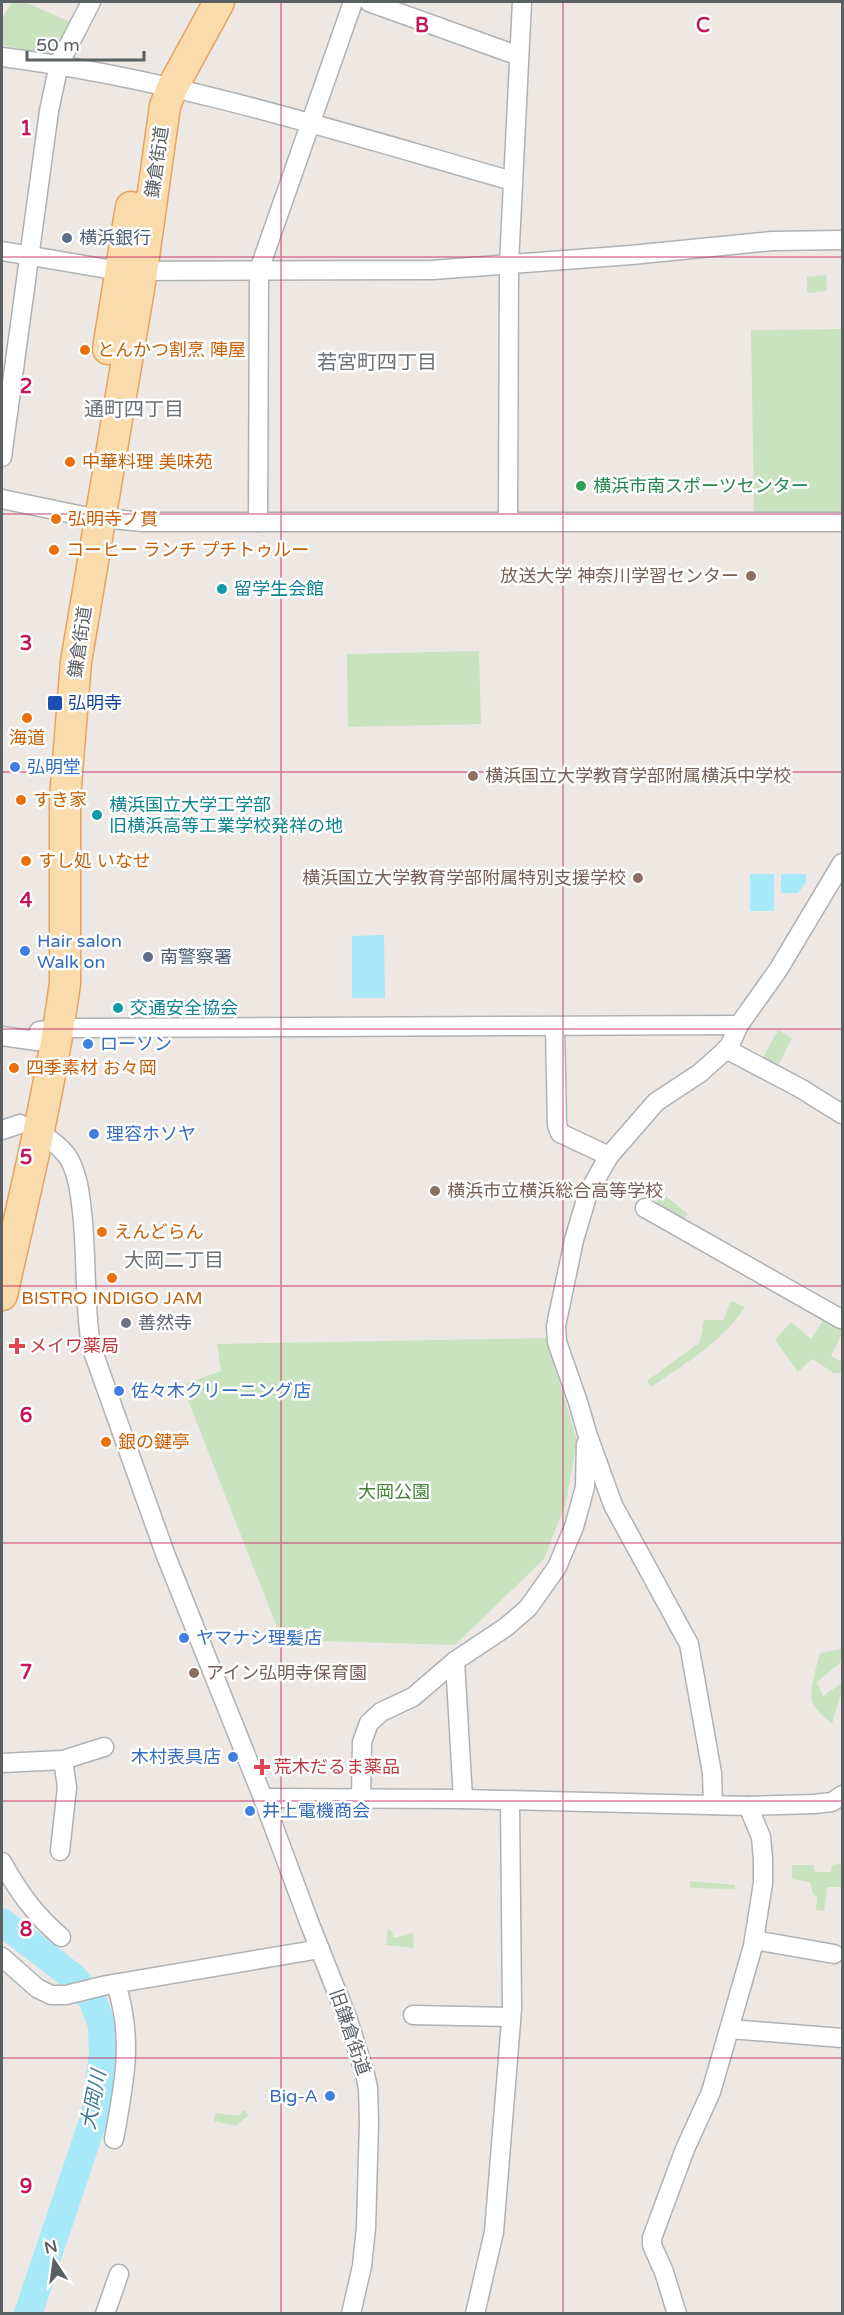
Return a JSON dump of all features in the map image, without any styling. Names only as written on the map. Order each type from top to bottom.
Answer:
[{"type":"main road","name":"鎌倉街道","points":[[2,1204],[45,1034],[50,798],[58,659],[92,517],[130,271],[163,86],[198,2]]},
{"type":"main road","name":"鎌倉街道","points":[[163,86],[219,2]]},
{"type":"main road","name":"鎌倉街道","points":[[2,1295],[20,1128]]},
{"type":"street","points":[[2,457],[49,111],[58,64],[91,2]]},
{"type":"street","points":[[258,522],[259,270],[353,2]]},
{"type":"street","points":[[369,2],[519,56]]},
{"type":"street","points":[[508,521],[509,264],[522,2]]},
{"type":"street","points":[[2,57],[58,64],[163,86],[310,123],[512,182]]},
{"type":"street","points":[[2,251],[130,271],[432,270],[772,242],[843,240]]},
{"type":"street","points":[[2,499],[92,517],[143,522],[843,522]]},
{"type":"street","points":[[712,1805],[712,1773],[689,1644],[613,1505],[586,1433],[557,1342],[556,1326],[573,1240],[588,1193],[609,1156],[656,1102],[700,1073],[726,1049],[739,1025],[778,970],[843,863]]},
{"type":"street","points":[[2,1036],[739,1025]]},
{"type":"street","points":[[555,1026],[557,1125],[560,1133],[609,1156]]},
{"type":"street","points":[[726,1049],[800,1088],[843,1114]]},
{"type":"street","name":"旧鎌倉街道","points":[[20,1128],[55,1142],[69,1158],[78,1184],[85,1240],[87,1318],[91,1346],[173,1575],[263,1798],[348,2020],[368,2088],[366,2228],[362,2266],[351,2313]]},
{"type":"street","points":[[645,1208],[841,1319]]},
{"type":"street","points":[[361,1799],[362,1742],[369,1723],[381,1712],[413,1697],[455,1661],[506,1627],[528,1608],[557,1567],[574,1527],[585,1487],[586,1433]]},
{"type":"street","points":[[455,1661],[463,1799]]},
{"type":"street","points":[[2,1762],[63,1760],[104,1748]]},
{"type":"street","points":[[60,1851],[67,1786],[63,1760]]},
{"type":"street","points":[[263,1798],[463,1799],[748,1806],[832,1802],[843,1795]]},
{"type":"street","points":[[475,2313],[494,2232],[511,2017],[513,1984],[510,1801]]},
{"type":"street","points":[[677,2313],[664,2272],[652,2245],[652,2238],[685,2149],[711,2092],[754,1941],[763,1883],[763,1860],[760,1838],[748,1806]]},
{"type":"street","points":[[2,1862],[28,1905],[60,1937]]},
{"type":"street","points":[[754,1941],[834,1954]]},
{"type":"street","points":[[2,1957],[37,1988],[51,1995],[66,1995],[112,1984],[320,1949]]},
{"type":"street","points":[[112,1984],[124,2006],[127,2035],[126,2069],[114,2139]]},
{"type":"street","points":[[413,2015],[511,2017]]},
{"type":"street","points":[[730,2029],[843,2038]]},
{"type":"street","points":[[105,2313],[119,2274]]},
{"type":"green space","points":[[12,2],[25,2],[70,22],[55,56],[2,45],[2,18]]},
{"type":"green space","points":[[826,275],[827,291],[807,293],[807,277]]},
{"type":"green space","points":[[842,329],[842,515],[754,516],[751,330]]},
{"type":"green space","points":[[479,651],[481,724],[348,727],[347,654]]},
{"type":"green space","points":[[778,1030],[792,1038],[776,1070],[761,1061]]},
{"type":"green space","points":[[663,1194],[688,1214],[683,1219],[652,1207]]},
{"type":"green space","points":[[731,1301],[745,1307],[726,1331],[677,1370],[651,1387],[647,1381],[700,1342],[704,1320],[723,1320]]},
{"type":"green space","points":[[826,1316],[842,1325],[842,1334],[831,1356],[842,1362],[842,1373],[834,1373],[812,1359],[798,1372],[775,1340],[791,1322],[811,1339]]},
{"type":"green space","name":"大岡公園","points":[[546,1338],[577,1440],[566,1503],[544,1559],[455,1645],[282,1640],[182,1385],[221,1371],[217,1344]]},
{"type":"green space","points":[[842,1649],[842,1661],[817,1682],[823,1696],[842,1683],[832,1724],[813,1704],[812,1684],[820,1653]]},
{"type":"green space","points":[[842,1863],[842,1887],[827,1887],[824,1911],[816,1910],[817,1897],[813,1894],[810,1882],[792,1879],[792,1865],[814,1865],[815,1872],[831,1872],[832,1865]]},
{"type":"green space","points":[[690,1881],[735,1885],[735,1889],[690,1888]]},
{"type":"green space","points":[[388,1929],[391,1930],[394,1938],[413,1933],[414,1948],[386,1945]]},
{"type":"green space","points":[[243,2110],[249,2115],[236,2126],[214,2121],[216,2113],[239,2116]]},
{"type":"water","points":[[750,874],[774,874],[774,911],[750,911]]},
{"type":"water","points":[[781,874],[806,874],[806,882],[798,893],[781,893]]},
{"type":"water","points":[[384,935],[385,998],[352,998],[352,936]]},
{"type":"waterway","name":"大岡川","points":[[2,1922],[72,1976],[92,1999],[102,2025],[103,2054],[95,2115],[28,2314]]},
{"type":"place","name":"横浜銀行","points":[[67,238]]},
{"type":"place","name":"とんかつ割烹 陣屋","points":[[85,350]]},
{"type":"place","name":"中華料理 美味苑","points":[[70,462]]},
{"type":"place","name":"横浜市南スポーツセンター","points":[[581,486]]},
{"type":"place","name":"弘明寺ノ貫","points":[[56,519]]},
{"type":"place","name":"コーヒー ランチ プチトゥルー","points":[[54,550]]},
{"type":"place","name":"放送大学 神奈川学習センター","points":[[751,576]]},
{"type":"place","name":"留学生会館","points":[[222,589]]},
{"type":"place","name":"弘明寺","points":[[55,703]]},
{"type":"place","name":"海道","points":[[27,718]]},
{"type":"place","name":"弘明堂","points":[[15,767]]},
{"type":"place","name":"横浜国立大学教育学部附属横浜中学校","points":[[473,776]]},
{"type":"place","name":"すき家","points":[[21,800]]},
{"type":"place","name":"横浜国立大学工学部 旧横浜高等工業学校発祥の地","points":[[97,815]]},
{"type":"place","name":"すし処 いなせ","points":[[26,861]]},
{"type":"place","name":"横浜国立大学教育学部附属特別支援学校","points":[[638,878]]},
{"type":"place","name":"Hair salon Walk on","points":[[25,951]]},
{"type":"place","name":"南警察署","points":[[148,957]]},
{"type":"place","name":"交通安全協会","points":[[118,1008]]},
{"type":"place","name":"ローソン","points":[[88,1044]]},
{"type":"place","name":"四季素材 お々岡","points":[[14,1068]]},
{"type":"place","name":"理容ホソヤ","points":[[94,1134]]},
{"type":"place","name":"横浜市立横浜総合高等学校","points":[[435,1191]]},
{"type":"place","name":"えんどらん","points":[[102,1232]]},
{"type":"place","name":"BISTRO INDIGO JAM","points":[[112,1278]]},
{"type":"place","name":"善然寺","points":[[126,1323]]},
{"type":"place","name":"メイワ薬局","points":[[17,1346]]},
{"type":"place","name":"佐々木クリーニング店","points":[[119,1391]]},
{"type":"place","name":"銀の鍵亭","points":[[106,1442]]},
{"type":"place","name":"ヤマナシ理髪店","points":[[184,1638]]},
{"type":"place","name":"アイン弘明寺保育園","points":[[194,1673]]},
{"type":"place","name":"木村表具店","points":[[233,1757]]},
{"type":"place","name":"荒木だるま薬品","points":[[262,1767]]},
{"type":"place","name":"井上電機商会","points":[[250,1811]]},
{"type":"place","name":"Big-A","points":[[330,2096]]},
{"type":"district","name":"若宮町四丁目","points":[[377,363]]},
{"type":"district","name":"通町四丁目","points":[[134,410]]},
{"type":"district","name":"大岡二丁目","points":[[174,1261]]}]
